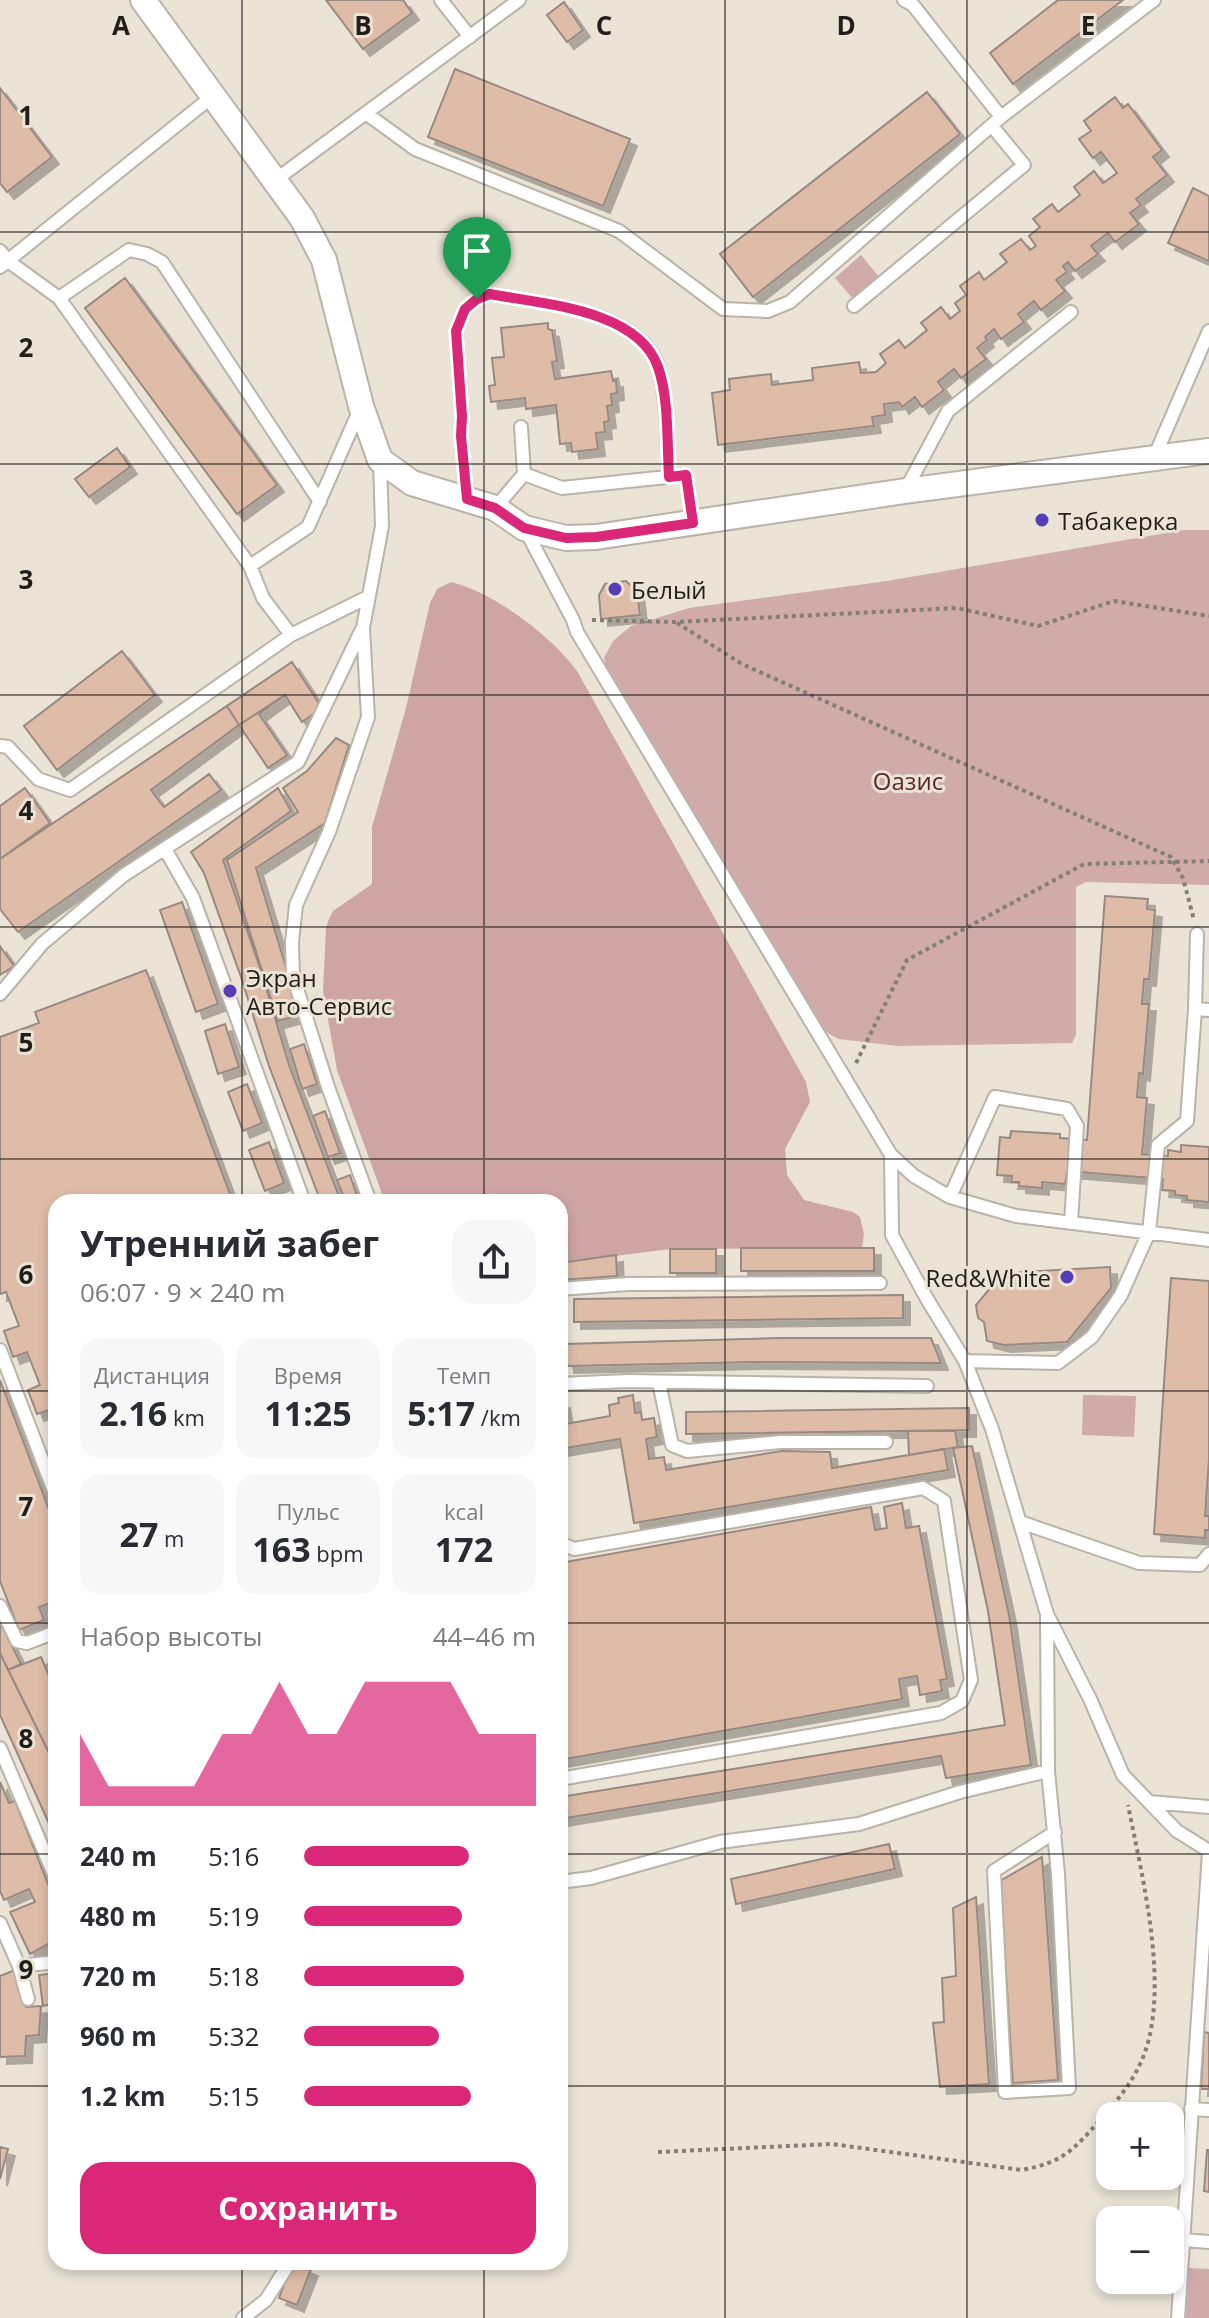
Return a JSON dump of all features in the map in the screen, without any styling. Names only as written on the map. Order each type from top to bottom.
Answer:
[{"type":"street","points":[[143,0],[302,218],[324,260],[361,406],[380,460],[412,483],[495,508],[524,528],[566,538],[596,537],[905,491],[1209,451]]},
{"type":"lane","points":[[441,0],[470,37]]},
{"type":"lane","points":[[274,181],[519,0]]},
{"type":"lane","points":[[367,114],[415,149],[619,231],[723,309],[768,311],[790,302],[996,121],[1154,0]]},
{"type":"lane","points":[[854,306],[1024,165],[912,2]]},
{"type":"lane","points":[[214,95],[3,260],[59,298],[250,566],[263,598],[291,635]]},
{"type":"lane","points":[[59,298],[129,250],[162,262],[320,502]]},
{"type":"lane","points":[[467,499],[456,331],[465,309],[477,299],[490,294],[584,312],[614,322],[650,350],[662,385],[669,477]]},
{"type":"lane","points":[[905,491],[948,411],[1071,312]]},
{"type":"lane","points":[[1153,460],[1209,331]]},
{"type":"lane","points":[[250,566],[308,527],[361,406]]},
{"type":"lane","points":[[495,508],[524,474],[521,427]]},
{"type":"lane","points":[[367,1194],[323,1073],[292,965],[296,905],[329,832],[368,717],[363,628],[382,526],[380,460]]},
{"type":"lane","points":[[524,474],[562,488],[686,475],[693,523]]},
{"type":"lane","points":[[524,528],[577,632],[891,1155],[914,1176],[950,1197],[1016,1216],[1209,1240]]},
{"type":"lane","points":[[0,746],[8,747],[38,779],[70,790],[291,635],[368,597]]},
{"type":"lane","points":[[0,994],[42,944],[124,875],[298,762],[363,628]]},
{"type":"lane","points":[[165,849],[193,898],[301,1194]]},
{"type":"lane","points":[[965,1361],[1058,1363],[1092,1337],[1121,1295],[1149,1232],[1158,1145],[1187,1121],[1197,934]]},
{"type":"lane","points":[[1195,1009],[1209,1010]]},
{"type":"lane","points":[[950,1197],[995,1097],[1067,1109],[1077,1126],[1071,1223]]},
{"type":"lane","points":[[891,1155],[892,1235],[965,1361],[992,1429],[1047,1614],[1090,1699],[1123,1775],[1177,1831],[1209,1852],[1203,2001],[1191,2109],[1184,2224]]},
{"type":"lane","points":[[568,1288],[628,1284],[880,1283]]},
{"type":"lane","points":[[0,1350],[48,1475]]},
{"type":"lane","points":[[659,1382],[672,1445],[687,1451],[781,1442],[886,1442]]},
{"type":"lane","points":[[568,1384],[927,1386]]},
{"type":"lane","points":[[568,1546],[574,1549],[923,1488],[944,1501],[971,1680],[962,1701],[941,1713],[568,1778]]},
{"type":"lane","points":[[1020,1522],[1139,1563],[1200,1565],[1209,1554]]},
{"type":"lane","points":[[0,1606],[17,1641],[27,1643],[48,1635]]},
{"type":"lane","points":[[1047,1614],[1048,1771],[1055,1832],[1069,2088],[1005,2092],[994,1871],[1055,1832]]},
{"type":"lane","points":[[0,1748],[48,1860]]},
{"type":"lane","points":[[568,1881],[591,1878],[720,1842],[859,1824],[960,1792],[1048,1771]]},
{"type":"lane","points":[[1149,1802],[1209,1807]]},
{"type":"lane","points":[[0,1923],[19,1966],[28,1999]]},
{"type":"lane","points":[[19,1966],[48,1963]]},
{"type":"lane","points":[[1191,2109],[1209,2110]]},
{"type":"lane","points":[[1184,2240],[1209,2242]]},
{"type":"lane","points":[[243,2318],[266,2300],[285,2270]]},
{"type":"lane","points":[[1178,2318],[1180,2294]]},
{"type":"path","points":[[573,620],[675,622],[957,608],[1038,626],[1114,601],[1209,616]]},
{"type":"path","points":[[675,622],[742,664],[1171,857],[1183,878],[1197,934]]},
{"type":"path","points":[[846,1081],[907,960],[1084,864],[1209,861]]},
{"type":"green space","points":[[861,255],[879,277],[853,299],[835,278]]},
{"type":"green space","name":"Оазис","points":[[1184,530],[1209,530],[1209,885],[1086,882],[1076,887],[1076,1035],[1072,1043],[897,1046],[839,1039],[829,1034],[606,671],[604,658],[613,641],[631,626],[689,608],[887,581]]},
{"type":"green space","points":[[1083,1395],[1136,1396],[1134,1437],[1082,1435]]},
{"type":"green space","points":[[1189,2268],[1209,2269],[1209,2318],[1186,2318]]},
{"type":"shaded area","points":[[451,582],[503,605],[553,644],[577,671],[806,1082],[810,1102],[785,1149],[787,1175],[804,1200],[853,1212],[860,1217],[864,1234],[862,1248],[670,1249],[568,1262],[568,1194],[382,1194],[337,1070],[323,991],[326,928],[333,911],[372,884],[372,827],[406,708],[430,603],[437,589]]},
{"type":"building","points":[[326,0],[403,0],[412,13],[363,49]]},
{"type":"building","points":[[1058,0],[1123,0],[1013,84],[990,53]]},
{"type":"building","points":[[564,2],[583,30],[567,42],[547,15]]},
{"type":"building","points":[[455,69],[630,139],[603,206],[428,137]]},
{"type":"building","points":[[0,88],[52,157],[7,192],[0,183]]},
{"type":"building","points":[[927,92],[960,134],[753,297],[720,254]]},
{"type":"building","points":[[1115,97],[1123,108],[1128,104],[1162,150],[1153,157],[1167,175],[1136,199],[1141,205],[1130,213],[1139,224],[1115,242],[1108,233],[1091,246],[1098,254],[1075,271],[1068,262],[1063,266],[1067,272],[1056,280],[1065,291],[1041,310],[1034,301],[1018,314],[1024,322],[1001,339],[994,329],[977,348],[986,359],[961,378],[954,369],[938,382],[944,390],[922,407],[915,397],[902,407],[899,402],[884,404],[885,415],[872,417],[874,426],[718,445],[712,393],[730,390],[729,379],[771,374],[772,385],[813,380],[812,368],[859,362],[861,373],[876,372],[886,363],[880,354],[899,340],[905,348],[927,330],[921,323],[941,307],[950,319],[960,311],[955,303],[966,295],[960,286],[979,272],[984,280],[1007,262],[1000,254],[1021,239],[1030,250],[1036,246],[1029,236],[1040,227],[1033,219],[1052,204],[1058,212],[1080,195],[1074,187],[1094,171],[1103,183],[1117,173],[1101,152],[1093,158],[1079,139],[1091,131],[1084,121]]},
{"type":"building","points":[[1193,188],[1209,196],[1209,261],[1168,243]]},
{"type":"building","points":[[125,278],[277,485],[237,514],[85,308]]},
{"type":"building","points":[[548,323],[557,361],[552,362],[555,379],[611,371],[613,381],[616,380],[617,393],[611,394],[612,405],[607,406],[609,421],[604,422],[605,432],[596,433],[598,449],[572,452],[571,443],[560,444],[556,405],[526,409],[525,398],[491,402],[489,386],[495,385],[492,358],[504,357],[501,328]]},
{"type":"building","points":[[117,448],[130,467],[89,497],[75,479]]},
{"type":"building","points":[[626,581],[637,591],[640,615],[601,619],[599,595],[605,584]]},
{"type":"building","points":[[122,651],[155,695],[57,770],[24,726]]},
{"type":"building","points":[[292,662],[322,708],[302,722],[285,695],[239,725],[227,706]]},
{"type":"building","points":[[292,662],[322,708],[302,722],[285,695],[259,714],[287,755],[268,768],[239,725],[151,790],[164,807],[209,774],[221,790],[18,932],[0,909],[0,859]]},
{"type":"building","points":[[336,738],[349,745],[325,823],[256,868],[288,974],[296,1016],[278,1021],[227,860],[298,812],[283,788],[307,771]]},
{"type":"building","points":[[25,788],[50,823],[0,859],[0,806]]},
{"type":"building","points":[[278,788],[291,811],[223,860],[289,1065],[338,1194],[318,1194],[269,1066],[204,873],[191,852]]},
{"type":"building","points":[[1105,896],[1148,899],[1147,909],[1155,910],[1149,979],[1144,979],[1142,1004],[1149,1004],[1143,1074],[1139,1073],[1137,1097],[1147,1098],[1142,1154],[1168,1156],[1168,1150],[1181,1152],[1181,1145],[1209,1147],[1209,1202],[1187,1200],[1187,1196],[1175,1195],[1175,1191],[1162,1190],[1163,1179],[1067,1171],[1065,1184],[1042,1182],[1042,1188],[1019,1186],[1019,1182],[1011,1182],[1012,1176],[997,1175],[1000,1137],[1010,1138],[1011,1131],[1060,1134],[1060,1138],[1087,1140]]},
{"type":"building","points":[[182,902],[218,1004],[196,1012],[160,910]]},
{"type":"building","points":[[0,946],[14,966],[0,975]]},
{"type":"building","points":[[146,970],[230,1194],[48,1194],[48,1410],[37,1414],[28,1390],[40,1385],[27,1352],[13,1357],[4,1331],[19,1326],[6,1292],[0,1294],[0,1037],[39,1023],[35,1012]]},
{"type":"building","points":[[225,1024],[239,1067],[218,1074],[205,1031]]},
{"type":"building","points":[[304,1044],[317,1084],[302,1089],[290,1049]]},
{"type":"building","points":[[247,1084],[262,1123],[243,1131],[228,1092]]},
{"type":"building","points":[[325,1111],[340,1153],[328,1157],[313,1116]]},
{"type":"building","points":[[269,1142],[284,1183],[265,1191],[249,1150]]},
{"type":"building","points":[[350,1175],[356,1194],[343,1194],[337,1180]]},
{"type":"building","points":[[741,1248],[874,1248],[874,1271],[741,1271]]},
{"type":"building","points":[[670,1249],[716,1249],[716,1273],[670,1273]]},
{"type":"building","points":[[616,1255],[617,1276],[568,1279],[568,1262]]},
{"type":"building","points":[[1110,1267],[1111,1288],[1067,1342],[1004,1345],[987,1341],[984,1322],[978,1318],[976,1305],[1003,1273]]},
{"type":"building","points":[[1171,1278],[1209,1281],[1209,1459],[1205,1516],[1209,1516],[1209,1530],[1205,1530],[1205,1538],[1154,1534]]},
{"type":"building","points":[[903,1295],[903,1318],[574,1322],[574,1299]]},
{"type":"building","points":[[781,1338],[931,1338],[941,1363],[755,1362],[568,1366],[568,1344]]},
{"type":"building","points":[[0,1380],[48,1507],[48,1604],[39,1607],[44,1620],[19,1630],[0,1581]]},
{"type":"building","points":[[633,1395],[635,1413],[641,1412],[642,1420],[654,1418],[657,1437],[646,1439],[649,1459],[664,1457],[666,1470],[782,1451],[830,1452],[832,1468],[944,1449],[948,1470],[634,1523],[620,1439],[568,1448],[568,1424],[610,1416],[609,1405],[619,1403],[618,1398]]},
{"type":"building","points":[[969,1408],[969,1430],[686,1434],[686,1412]]},
{"type":"building","points":[[908,1431],[955,1431],[958,1447],[909,1455]]},
{"type":"building","points":[[972,1446],[1009,1615],[1031,1765],[946,1778],[941,1756],[568,1818],[568,1796],[1005,1725],[988,1611],[953,1448]]},
{"type":"building","points":[[902,1503],[906,1528],[919,1526],[947,1679],[940,1680],[942,1691],[920,1695],[917,1676],[899,1679],[902,1699],[568,1759],[568,1562],[871,1507],[875,1530],[887,1528],[884,1507]]},
{"type":"building","points":[[0,1622],[21,1664],[8,1670],[0,1653]]},
{"type":"building","points":[[0,1653],[48,1751],[48,1821],[0,1715]]},
{"type":"building","points":[[41,1657],[48,1673],[48,1751],[8,1670]]},
{"type":"building","points":[[0,1782],[9,1803],[15,1801],[48,1884],[48,1944],[30,1954],[10,1912],[35,1902],[29,1889],[4,1900],[0,1891]]},
{"type":"building","points":[[889,1844],[895,1869],[736,1904],[731,1879]]},
{"type":"building","points":[[1042,1857],[1058,2080],[1013,2083],[1000,1881]]},
{"type":"building","points":[[976,1897],[989,2084],[940,2087],[933,2023],[944,2022],[942,1978],[956,1976],[953,1908]]},
{"type":"building","points":[[15,1970],[26,2007],[41,2006],[39,2035],[26,2036],[25,2056],[0,2057],[0,1976]]},
{"type":"building","points":[[48,1974],[48,2005],[43,2006],[39,1975]]},
{"type":"building","points":[[1204,2032],[1209,2033],[1209,2089],[1201,2089]]},
{"type":"building","points":[[0,2147],[8,2149],[0,2179]]},
{"type":"building","points":[[1209,2150],[1209,2192],[1204,2191]]},
{"type":"building","points":[[290,2270],[311,2270],[297,2305],[279,2298]]},
{"type":"place","name":"Табакерка","points":[[1042,520]]},
{"type":"place","name":"Белый","points":[[615,589]]},
{"type":"place","name":"Экран Авто-Сервис","points":[[230,991]]},
{"type":"place","name":"Red&White","points":[[1067,1277]]},
{"type":"route","points":[[490,294],[584,312],[614,322],[650,350],[662,385],[669,477],[686,475],[693,523],[596,537],[566,538],[524,528],[495,508],[467,499],[456,331],[465,309],[477,299],[490,294]]}]
